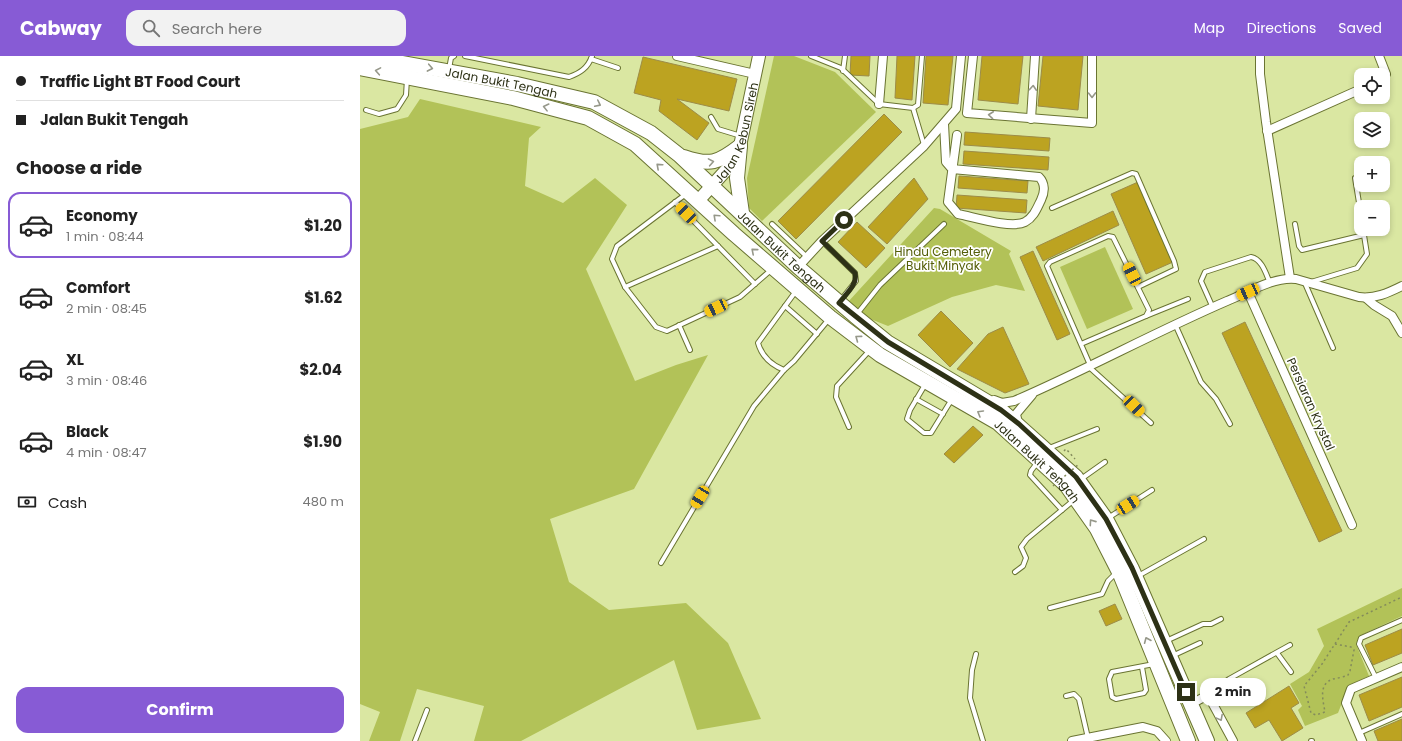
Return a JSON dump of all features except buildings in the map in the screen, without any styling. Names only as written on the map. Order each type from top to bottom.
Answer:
[{"type":"highway","name":"Jalan Bukit Tengah","points":[[364,56],[517,84],[594,102],[650,133],[678,155],[742,213],[802,262],[839,303],[855,316],[888,342],[1001,410],[1019,424],[1066,485],[1097,529],[1118,571],[1188,741]]},
{"type":"highway","name":"Jalan Bukit Tengah","points":[[360,68],[407,76],[512,98],[588,118],[635,144],[797,289],[830,317],[872,349],[998,423],[1079,481],[1106,519],[1136,577],[1207,741]]},
{"type":"highway","points":[[678,155],[708,163],[725,157],[741,141]]},
{"type":"highway","points":[[741,141],[737,178],[742,213]]},
{"type":"main road","name":"Jalan Kebun Sireh","points":[[693,196],[712,187],[728,168],[741,141],[758,56]]},
{"type":"street","points":[[676,56],[755,74]]},
{"type":"street","points":[[879,104],[883,56]]},
{"type":"street","points":[[802,262],[822,241],[924,146],[956,109],[961,56]]},
{"type":"street","points":[[973,56],[967,113],[1092,124],[1092,56]]},
{"type":"street","points":[[1031,119],[1035,56]]},
{"type":"street","points":[[1260,56],[1260,74],[1267,131],[1290,278]]},
{"type":"street","points":[[1379,56],[1384,68]]},
{"type":"street","points":[[1267,131],[1354,92]]},
{"type":"street","points":[[944,124],[946,162],[952,169],[1039,177],[1044,185],[1043,196],[1034,214],[1025,222],[1010,224],[958,214],[948,202],[952,169],[957,134]]},
{"type":"street","points":[[970,392],[1002,403],[1014,401],[1034,393],[1175,324],[1270,283],[1290,278],[1366,298],[1387,294],[1402,286]]},
{"type":"street","name":"Persiaran Krystal","points":[[1248,292],[1352,525]]},
{"type":"street","points":[[1366,298],[1374,305],[1392,316],[1402,333]]},
{"type":"street","points":[[1019,424],[1016,414],[1034,393]]},
{"type":"street","points":[[1362,741],[1346,704],[1351,689],[1402,667]]},
{"type":"street","points":[[1191,704],[1208,695],[1232,741]]},
{"type":"street","points":[[1072,741],[1143,727],[1157,731],[1166,741]]},
{"type":"lane","points":[[448,72],[451,58],[454,56]]},
{"type":"lane","points":[[465,56],[569,77],[578,74],[589,65],[592,58],[618,68]]},
{"type":"lane","points":[[811,56],[843,71],[879,104],[913,108],[918,105],[922,56]]},
{"type":"lane","points":[[843,71],[845,56]]},
{"type":"lane","points":[[366,110],[379,114],[397,109],[406,95],[407,76]]},
{"type":"lane","points":[[913,108],[924,146]]},
{"type":"lane","points":[[711,117],[718,129],[741,141]]},
{"type":"lane","points":[[1052,208],[1132,173],[1136,174],[1174,261],[1176,269],[1138,287]]},
{"type":"lane","points":[[693,196],[675,202],[617,246],[612,259],[625,287],[656,327],[667,331],[740,297],[773,268]]},
{"type":"lane","points":[[675,202],[755,284]]},
{"type":"lane","points":[[772,224],[802,262]]},
{"type":"lane","points":[[855,316],[880,286],[944,224]]},
{"type":"lane","points":[[1295,224],[1299,246],[1302,250],[1360,236]]},
{"type":"lane","points":[[1146,316],[1149,310],[1113,237],[1108,236],[1050,262],[1047,266],[1089,365],[1151,423]]},
{"type":"lane","points":[[1333,348],[1306,282],[1357,268],[1367,254],[1364,236]]},
{"type":"lane","points":[[822,241],[855,273],[856,276],[856,281],[839,303]]},
{"type":"lane","points":[[625,287],[718,246]]},
{"type":"lane","points":[[1213,308],[1201,281],[1205,272],[1251,257],[1256,258],[1261,264],[1270,283]]},
{"type":"lane","points":[[784,370],[774,366],[761,353],[758,343],[797,289]]},
{"type":"lane","points":[[1081,344],[1188,298]]},
{"type":"lane","points":[[784,306],[817,334]]},
{"type":"lane","points":[[661,562],[754,406],[830,317]]},
{"type":"lane","points":[[1175,324],[1201,382],[1216,399],[1230,424]]},
{"type":"lane","points":[[679,325],[690,350]]},
{"type":"lane","points":[[849,427],[836,397],[837,386],[872,349]]},
{"type":"lane","points":[[926,382],[907,419],[924,433],[931,433],[954,397]]},
{"type":"lane","points":[[916,399],[943,414]]},
{"type":"lane","points":[[1062,510],[1030,474],[1031,471],[1043,455],[1097,429]]},
{"type":"lane","points":[[1079,481],[1105,462]]},
{"type":"lane","points":[[1106,519],[1152,490]]},
{"type":"lane","points":[[1015,572],[1023,566],[1026,558],[1021,547],[1026,539],[1076,499]]},
{"type":"lane","points":[[1136,577],[1204,539]]},
{"type":"lane","points":[[1050,608],[1102,594],[1108,581],[1118,571]]},
{"type":"lane","points":[[1164,642],[1204,624],[1211,624],[1221,619]]},
{"type":"lane","points":[[1376,678],[1359,644],[1361,638],[1402,620]]},
{"type":"lane","points":[[1170,657],[1200,643]]},
{"type":"lane","points":[[1208,695],[1230,679],[1290,645]]},
{"type":"lane","points":[[1277,653],[1291,672]]},
{"type":"lane","points":[[976,654],[972,670],[970,698],[983,741]]},
{"type":"lane","points":[[1142,666],[1146,690],[1144,692],[1116,699],[1112,697],[1109,679],[1112,672],[1142,666],[1157,664]]},
{"type":"lane","points":[[1066,696],[1074,694],[1079,699],[1088,738]]},
{"type":"lane","points":[[415,741],[427,710]]},
{"type":"lane","points":[[1359,733],[1402,714]]},
{"type":"path","points":[[1053,486],[1079,464]]},
{"type":"path","points":[[1335,644],[1350,647],[1354,650],[1350,671],[1346,676],[1328,681],[1322,695],[1325,712],[1316,715],[1311,713],[1304,686],[1322,664],[1349,622],[1402,597]]},
{"type":"green space","points":[[774,56],[794,56],[835,72],[876,112],[762,221],[749,208],[747,178]]},
{"type":"green space","points":[[420,99],[541,127],[529,138],[525,186],[563,203],[595,178],[627,205],[586,269],[635,381],[676,365],[708,355],[634,489],[550,519],[569,582],[609,610],[686,603],[728,643],[761,719],[697,730],[674,660],[521,741],[474,741],[484,706],[417,689],[400,741],[369,741],[380,712],[360,704],[360,129],[408,117]]},
{"type":"green space","name":"Hindu Cemetery Bukit Minyak","points":[[934,208],[940,209],[1011,251],[1009,254],[1025,291],[996,285],[952,297],[888,326],[863,316],[848,302]]},
{"type":"green space","points":[[1105,247],[1133,309],[1087,329],[1060,267]]},
{"type":"green space","points":[[1402,588],[1402,616],[1359,636],[1356,644],[1369,676],[1349,685],[1338,713],[1305,726],[1298,710],[1302,706],[1290,684],[1309,672],[1324,646],[1317,629]]},
{"type":"route","points":[[844,220],[822,241],[855,273],[856,276],[856,281],[839,303],[888,342],[1001,410],[1047,449],[1076,477],[1106,519],[1132,568],[1186,692]]}]
